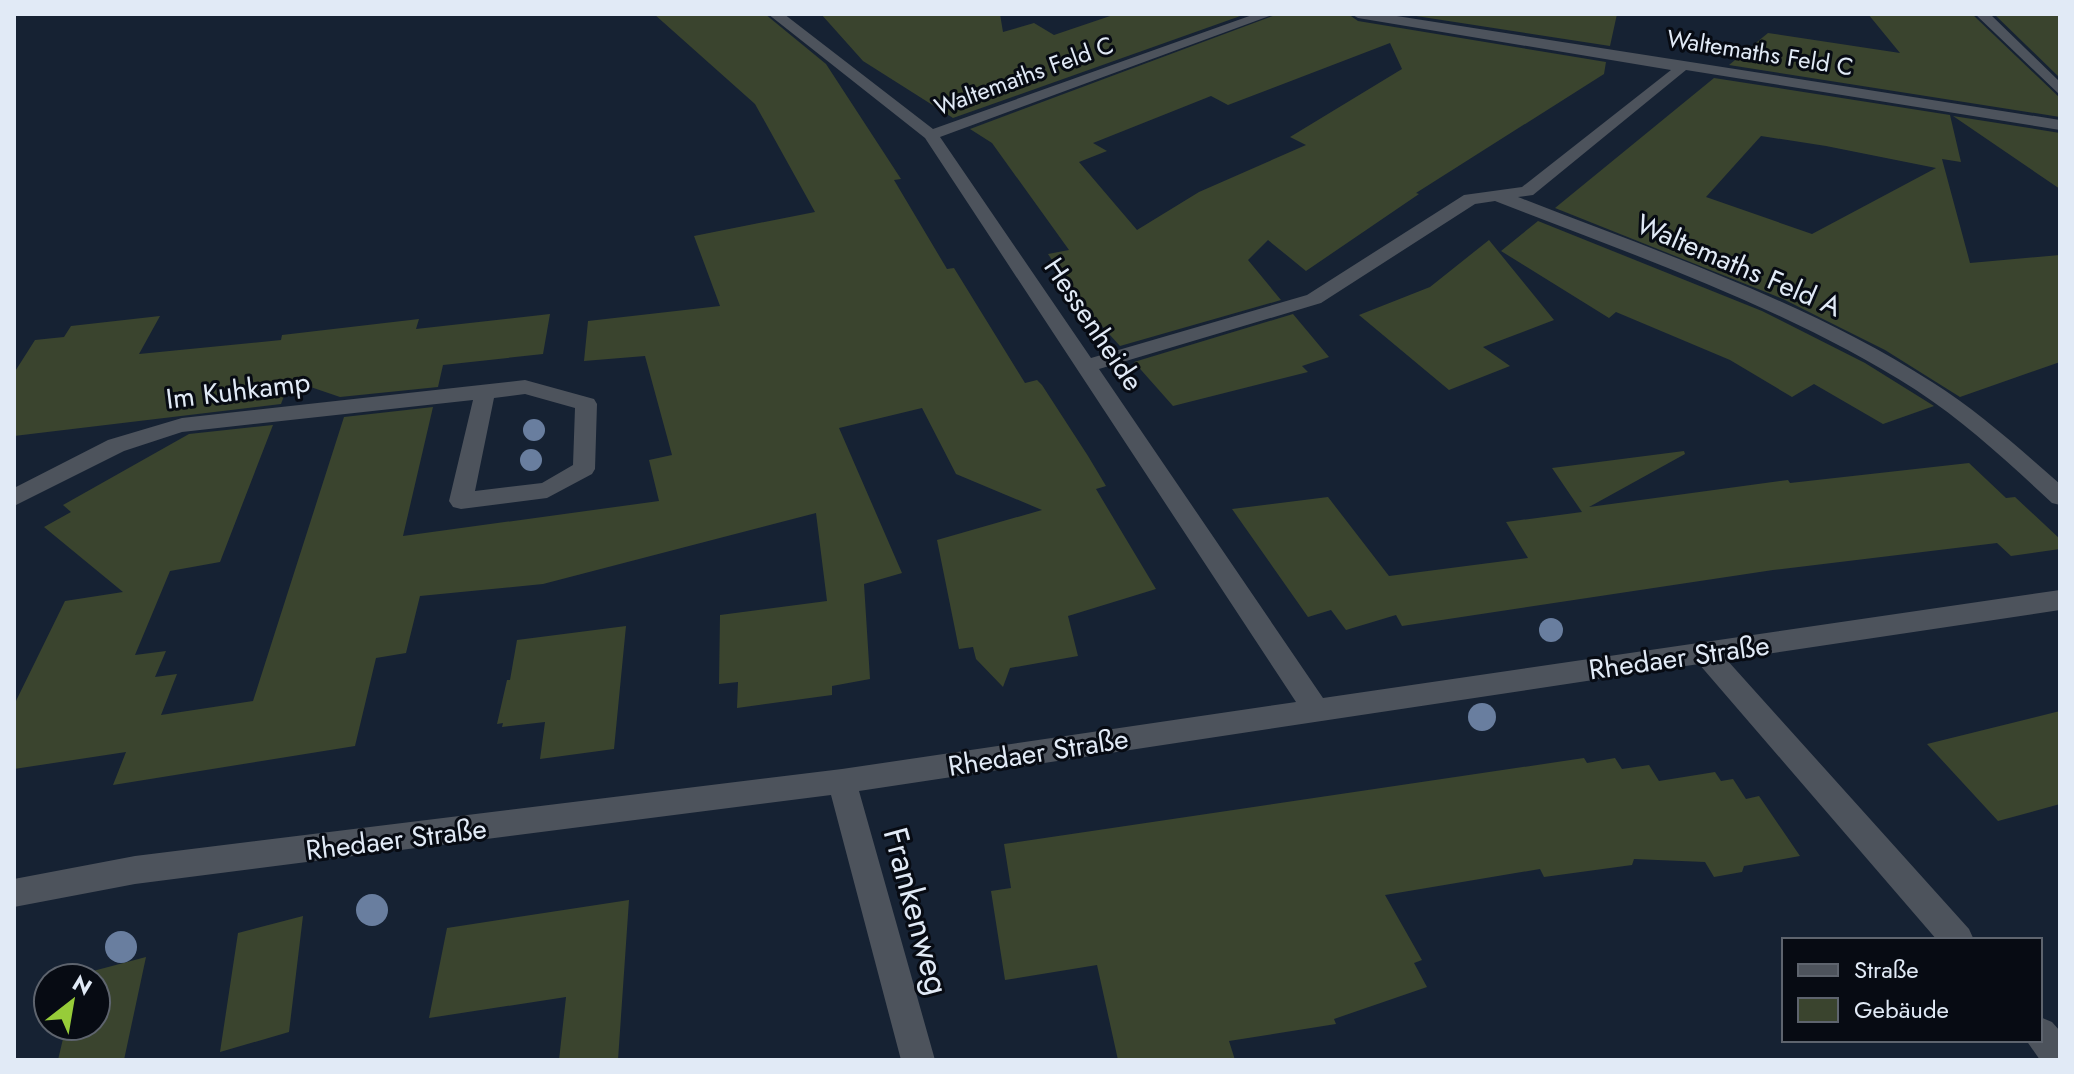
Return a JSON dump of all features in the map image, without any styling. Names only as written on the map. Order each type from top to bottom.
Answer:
[{"type":"street","name":"Hessenheide","points":[[775,14],[931,135],[1316,710]]},
{"type":"street","name":"Waltemaths Feld C","points":[[931,135],[1268,14]]},
{"type":"street","name":"Waltemaths Feld C","points":[[1358,14],[2060,125]]},
{"type":"street","points":[[1982,14],[2060,90]]},
{"type":"street","points":[[1087,366],[1314,299],[1350,279],[1470,199],[1527,191],[1678,72],[1679,64]]},
{"type":"street","name":"Waltemaths Feld A","points":[[1496,195],[1803,317],[1924,386],[1998,441],[2060,497]]},
{"type":"street","name":"Im Kuhkamp","points":[[14,498],[110,446],[146,432],[525,387],[586,404],[584,469],[547,490],[461,501],[485,392]]},
{"type":"street","name":"Rhedaer Straße","points":[[14,893],[135,870],[842,781],[2060,600]]},
{"type":"street","points":[[1706,654],[1956,938]]},
{"type":"street","name":"Frankenweg","points":[[842,781],[918,1060]]},
{"type":"street","points":[[2042,1036],[2060,1057]]},
{"type":"building","points":[[654,14],[765,14],[826,64],[901,179],[894,180],[947,269],[954,268],[1025,383],[1037,380],[1042,385],[1088,456],[1106,486],[1096,489],[1156,589],[1068,616],[1078,656],[1010,668],[1003,687],[976,659],[973,647],[959,649],[937,540],[1042,510],[956,474],[922,408],[839,428],[902,573],[864,584],[870,679],[832,686],[832,695],[737,708],[738,682],[719,684],[720,615],[827,601],[816,513],[543,584],[420,596],[406,653],[376,658],[355,746],[113,785],[126,752],[14,769],[14,705],[65,601],[123,592],[44,527],[71,512],[63,505],[189,434],[273,425],[220,562],[170,571],[135,655],[166,651],[155,677],[177,674],[161,715],[253,701],[344,417],[433,407],[403,536],[659,501],[649,460],[672,455],[645,356],[584,361],[588,321],[720,306],[694,236],[815,212],[755,104]]},
{"type":"building","points":[[821,14],[1000,14],[1003,32],[1034,23],[1054,35],[1116,14],[1246,14],[953,118],[863,61]]},
{"type":"building","points":[[1278,14],[1348,14],[1358,21],[1606,62],[1604,74],[1416,193],[1419,194],[1306,271],[1268,240],[1248,260],[1281,300],[1120,346],[1079,301],[1048,254],[1069,250],[992,143],[970,129]],"holes":[[[1390,43],[1402,69],[1290,137],[1306,145],[1199,192],[1137,230],[1079,162],[1107,151],[1093,143],[1211,96],[1228,105]]]},
{"type":"building","points":[[1403,14],[1617,14],[1610,46]]},
{"type":"building","points":[[1868,14],[1972,14],[2060,98],[2060,117],[1729,65],[1768,33],[1900,53]]},
{"type":"building","points":[[1994,14],[2060,14],[2060,78]]},
{"type":"building","points":[[1714,78],[1950,115],[1961,162],[1942,159],[1970,263],[2060,255],[2060,362],[1960,397],[1885,350],[1783,299],[1555,208]],"holes":[[[1761,136],[1936,168],[1812,234],[1706,197]]]},
{"type":"building","points":[[1953,116],[2060,133],[2060,189]]},
{"type":"building","points":[[1538,221],[1762,311],[1865,363],[1934,406],[1883,424],[1814,384],[1792,397],[1730,360],[1616,312],[1609,318],[1501,251]]},
{"type":"building","points":[[1489,240],[1554,320],[1483,347],[1510,366],[1449,390],[1359,315],[1430,287]]},
{"type":"building","points":[[550,314],[543,354],[443,365],[438,387],[340,397],[290,380],[281,404],[14,436],[14,373],[35,340],[64,337],[71,326],[160,316],[139,354],[281,340],[282,335],[419,319],[416,329]]},
{"type":"building","points":[[1293,314],[1329,357],[1302,366],[1308,372],[1173,406],[1134,362]]},
{"type":"building","points":[[1684,451],[1685,454],[1589,507],[1788,480],[1790,483],[1969,463],[2006,498],[2015,497],[2060,539],[2060,549],[2011,556],[1997,543],[1773,570],[1402,626],[1396,615],[1346,630],[1331,610],[1308,617],[1232,509],[1328,497],[1389,576],[1528,558],[1506,522],[1582,512],[1552,468]]},
{"type":"building","points":[[626,626],[614,749],[540,759],[545,722],[502,727],[503,723],[497,724],[507,680],[510,680],[517,640]]},
{"type":"building","points":[[2060,711],[2060,804],[1998,821],[1927,744]]},
{"type":"building","points":[[1584,758],[1587,763],[1615,758],[1622,769],[1649,765],[1659,781],[1715,772],[1721,781],[1733,779],[1746,799],[1759,796],[1800,856],[1744,866],[1742,872],[1714,877],[1705,862],[1634,859],[1632,865],[1544,877],[1540,869],[1385,895],[1422,960],[1414,963],[1427,987],[1334,1019],[1336,1024],[1229,1041],[1235,1060],[1118,1060],[1097,965],[1005,980],[991,891],[1011,888],[1004,844]]},
{"type":"building","points":[[629,900],[618,1060],[559,1060],[566,997],[429,1018],[447,928]]},
{"type":"building","points":[[303,916],[289,1032],[220,1052],[238,933]]},
{"type":"building","points":[[146,957],[124,1060],[58,1060],[62,1042],[112,1042],[112,966]]}]
